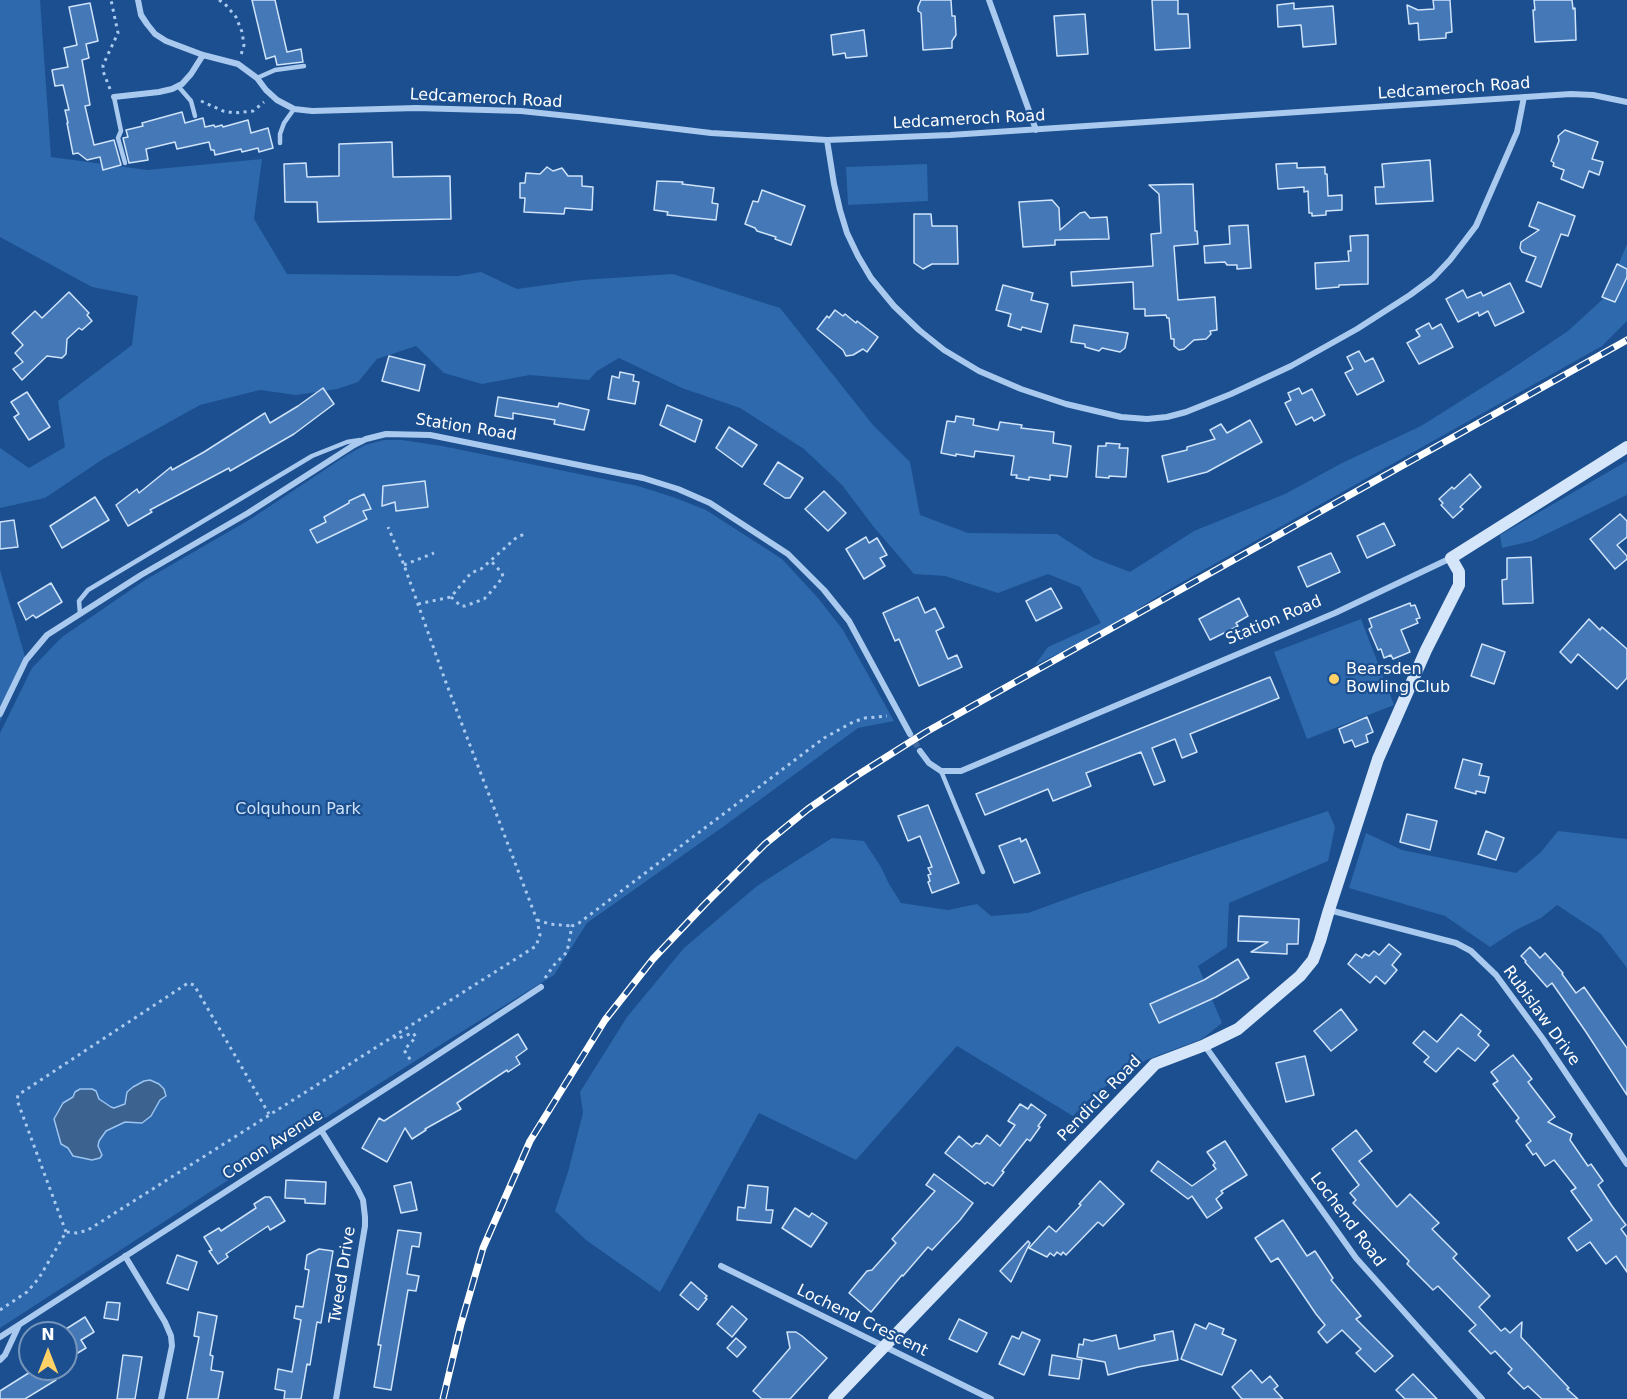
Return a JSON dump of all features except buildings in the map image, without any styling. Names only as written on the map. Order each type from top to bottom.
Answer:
[{"type":"street","points":[[138,0],[141,15],[155,34],[166,41],[203,55],[238,64],[257,78],[277,100],[294,109]]},
{"type":"street","points":[[989,0],[1036,130]]},
{"type":"street","points":[[114,97],[172,89],[191,74],[203,55]]},
{"type":"street","name":"Ledcameroch Road","points":[[294,109],[312,111],[416,108],[521,111],[711,133],[827,140],[1036,130],[1571,94],[1616,98],[1627,102]]},
{"type":"street","points":[[827,140],[840,210],[847,233],[858,256],[886,297],[920,330],[944,350],[979,371],[1021,389],[1066,404],[1121,417],[1147,419],[1186,412],[1291,366],[1357,329],[1432,278],[1450,260],[1476,226],[1517,132],[1524,97]]},
{"type":"street","name":"Station Road","points":[[0,714],[26,660],[47,635],[141,575],[248,513],[354,445],[386,434],[430,435],[643,478],[678,489],[710,503],[788,554],[824,590],[849,621],[910,734]]},
{"type":"street","name":"Station Road","points":[[940,771],[962,771],[1335,613],[1451,558],[1627,447]]},
{"type":"street","name":"Pendicle Road","points":[[834,1399],[1155,1064],[1205,1045],[1238,1029],[1300,976],[1313,960],[1378,759],[1426,650],[1459,585],[1459,572],[1451,558]]},
{"type":"street","points":[[921,751],[929,763],[940,771]]},
{"type":"street","name":"Rubislaw Drive","points":[[1329,910],[1456,944],[1471,951],[1496,975],[1543,1039],[1627,1164]]},
{"type":"street","name":"Conon Avenue","points":[[24,1321],[541,987]]},
{"type":"street","name":"Lochend Road","points":[[1205,1045],[1356,1258],[1482,1399]]},
{"type":"street","name":"Tweed Drive","points":[[321,1130],[357,1188],[363,1200],[365,1217],[336,1399]]},
{"type":"street","points":[[125,1256],[171,1336],[161,1399]]},
{"type":"street","name":"Lochend Crescent","points":[[721,1266],[991,1399]]},
{"type":"street","name":"Conon Avenue","points":[[0,1336],[18,1325]]},
{"type":"street","points":[[0,1360],[5,1355],[18,1326]]},
{"type":"lane","points":[[257,78],[276,70],[304,66]]},
{"type":"lane","points":[[178,86],[191,101],[195,116]]},
{"type":"lane","points":[[114,97],[122,131],[118,138],[125,163]]},
{"type":"lane","points":[[280,143],[284,123],[294,109]]},
{"type":"lane","points":[[80,614],[79,601],[88,591],[108,578],[312,456],[347,442],[366,439]]},
{"type":"lane","points":[[940,771],[983,872]]},
{"type":"path","points":[[111,0],[118,33],[104,60],[103,71],[114,97]]},
{"type":"path","points":[[219,0],[236,17],[242,32],[244,45],[238,64]]},
{"type":"path","points":[[198,100],[223,111],[244,113],[260,107],[271,94]]},
{"type":"path","points":[[66,1232],[77,1233],[88,1230],[536,946],[540,935],[537,920],[388,527]]},
{"type":"path","points":[[418,604],[451,597],[471,573],[482,569],[517,537],[525,534]]},
{"type":"path","points":[[404,565],[434,553]]},
{"type":"path","points":[[451,597],[461,606],[484,599],[503,578],[502,573],[491,561]]},
{"type":"path","points":[[537,920],[572,926],[579,923],[824,738],[865,718],[901,716]]},
{"type":"path","points":[[541,987],[547,973],[567,952],[572,926]]},
{"type":"path","points":[[66,1232],[17,1100],[18,1095],[188,982],[194,985],[269,1114]]},
{"type":"path","points":[[394,1036],[396,1039],[413,1033],[416,1036],[404,1050],[416,1069]]},
{"type":"path","points":[[0,1310],[27,1292],[39,1278],[66,1232]]},
{"type":"green space","points":[[0,0],[40,0],[51,157],[147,170],[262,159],[254,219],[287,274],[457,276],[481,272],[517,289],[582,280],[673,274],[780,308],[873,425],[910,462],[920,515],[968,533],[1057,534],[1094,558],[1130,572],[1194,531],[1285,494],[1342,463],[1421,426],[1510,370],[1568,331],[1604,298],[1627,244],[1627,321],[1602,346],[1168,590],[1098,634],[1035,665],[1048,647],[1101,623],[1080,587],[1048,574],[998,593],[945,576],[914,574],[842,485],[804,449],[740,408],[682,388],[619,358],[597,371],[589,380],[530,375],[482,384],[444,373],[416,346],[377,359],[358,382],[337,389],[296,395],[260,390],[200,405],[103,459],[45,498],[0,508],[0,448],[29,468],[65,447],[58,401],[132,345],[138,296],[92,287],[0,237]]},
{"type":"green space","points":[[927,164],[928,201],[848,205],[846,167]]},
{"type":"green space","name":"Colquhoun Park","points":[[384,440],[402,440],[442,446],[638,486],[706,510],[782,559],[818,598],[843,630],[894,721],[858,728],[587,923],[554,975],[267,1155],[0,1328],[0,733],[32,668],[62,637],[145,580],[249,520],[347,455],[365,445]]},
{"type":"green space","points":[[1627,461],[1627,495],[1532,541],[1502,548],[1500,535]]},
{"type":"green space","points":[[0,570],[26,660],[0,722]]},
{"type":"green space","name":"Bearsden Bowling Club","points":[[1361,619],[1394,705],[1307,739],[1274,652]]},
{"type":"green space","points":[[1328,811],[1335,827],[1328,861],[1229,903],[1227,947],[1198,966],[1222,1023],[1202,1039],[1146,1060],[1094,1094],[1073,1116],[957,1046],[856,1160],[759,1113],[660,1292],[586,1240],[555,1211],[583,1113],[580,1092],[627,1017],[684,948],[757,886],[832,838],[864,841],[901,903],[948,910],[977,904],[991,916],[1028,913]]},
{"type":"green space","points":[[1558,831],[1627,839],[1627,968],[1601,934],[1557,905],[1541,918],[1516,930],[1490,947],[1445,916],[1349,888],[1366,833],[1402,850],[1516,873],[1541,852]]},
{"type":"shaded area","points":[[150,1080],[164,1089],[166,1096],[160,1100],[151,1116],[142,1123],[125,1122],[106,1131],[99,1141],[98,1146],[102,1155],[100,1158],[92,1160],[73,1156],[68,1148],[61,1144],[54,1119],[63,1103],[73,1097],[75,1092],[80,1089],[92,1089],[96,1091],[99,1099],[114,1108],[125,1104],[127,1092],[133,1087]]},
{"type":"tunnel","points":[[910,734],[920,751]]},
{"type":"railway","points":[[443,1399],[461,1324],[483,1248],[530,1141],[605,1020],[653,959],[765,844],[808,809],[926,732],[1627,340]]},
{"type":"place","name":"Bearsden Bowling Club","points":[[1334,679]]}]
